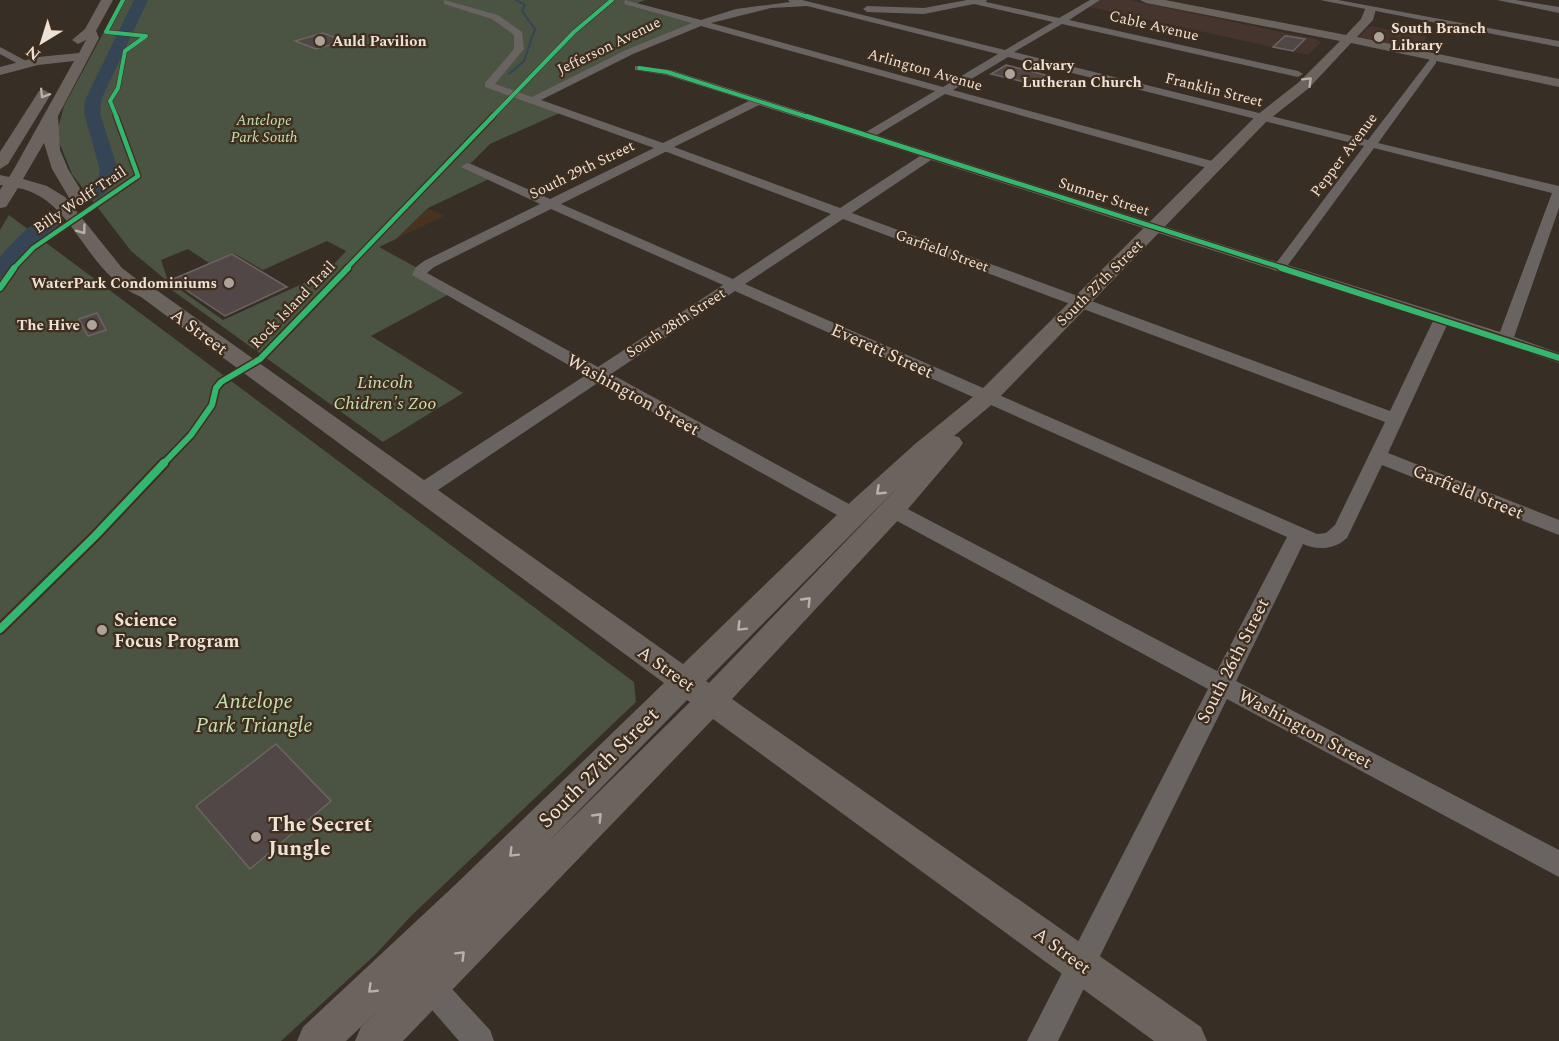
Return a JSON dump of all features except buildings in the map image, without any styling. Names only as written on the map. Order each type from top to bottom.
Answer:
[{"type":"main road","points":[[0,203],[6,177],[54,107],[75,56],[79,39],[90,31],[107,0]]},
{"type":"main road","points":[[1146,0],[1559,84]]},
{"type":"main road","name":"South 27th Street","points":[[1262,118],[1292,96],[1341,39],[1356,16],[1375,4]]},
{"type":"main road","points":[[1341,39],[1433,61],[1559,84]]},
{"type":"main road","name":"South 27th Street","points":[[375,1041],[430,986],[698,692],[854,515],[923,450],[987,397],[1262,118],[1298,74],[1341,39]]},
{"type":"main road","points":[[0,71],[25,64],[75,56]]},
{"type":"main road","points":[[0,164],[52,81],[75,56]]},
{"type":"main road","points":[[54,107],[50,135],[51,148],[58,167],[77,197]]},
{"type":"main road","name":"A Street","points":[[6,177],[56,184],[77,197],[148,293]]},
{"type":"main road","name":"A Street","points":[[6,177],[41,190],[59,202],[118,276],[134,289],[148,293],[698,692],[1187,1041]]},
{"type":"main road","points":[[0,211],[35,199],[59,202]]},
{"type":"main road","name":"South 27th Street","points":[[317,1041],[469,897],[698,692],[893,510],[939,458],[987,397]]},
{"type":"street","name":"Garfield Street","points":[[453,0],[447,2],[494,18],[511,26],[519,34],[519,49],[489,85],[1394,418]]},
{"type":"street","name":"Franklin Street","points":[[792,0],[812,2],[1005,53],[1559,191]]},
{"type":"street","name":"Jefferson Avenue","points":[[533,100],[659,38],[743,6],[812,2],[911,11],[937,9],[976,0]]},
{"type":"street","name":"Cable Avenue","points":[[976,0],[1298,74]]},
{"type":"street","points":[[867,136],[1096,0]]},
{"type":"street","points":[[1324,0],[1375,4],[1559,44]]},
{"type":"street","points":[[1501,0],[1559,10]]},
{"type":"street","name":"Arlington Avenue","points":[[627,2],[1215,166]]},
{"type":"street","points":[[0,50],[25,64]]},
{"type":"street","name":"Pepper Avenue","points":[[1280,267],[1433,61]]},
{"type":"street","name":"Sumner Street","points":[[639,68],[667,72],[1559,358]]},
{"type":"street","name":"South 29th Street","points":[[421,270],[758,101]]},
{"type":"street","name":"South 28th Street","points":[[422,491],[930,155]]},
{"type":"street","name":"Everett Street","points":[[467,167],[1298,535]]},
{"type":"street","points":[[1505,339],[1559,191]]},
{"type":"street","name":"Washington Street","points":[[421,270],[419,275],[429,282],[854,515]]},
{"type":"street","points":[[1298,535],[1315,541],[1328,541],[1337,537],[1343,529],[1442,319]]},
{"type":"street","name":"Garfield Street","points":[[1377,456],[1559,528]]},
{"type":"street","name":"Washington Street","points":[[893,510],[1559,864]]},
{"type":"street","name":"South 26th Street","points":[[1042,1041],[1298,535]]},
{"type":"street","points":[[430,986],[479,1041]]},
{"type":"shaded area","points":[[1096,0],[1130,0],[1321,42],[1308,55],[1085,6]]},
{"type":"shaded area","points":[[1370,26],[1427,37],[1416,51],[1359,37]]},
{"type":"shaded area","points":[[428,208],[444,216],[396,239]]},
{"type":"green space","name":"Antelope Park South","points":[[121,0],[645,0],[635,4],[697,22],[534,100],[564,111],[490,144],[467,167],[491,178],[428,208],[396,239],[379,247],[421,270],[449,294],[371,336],[463,393],[383,442],[162,283],[166,280],[131,251],[72,174],[59,142],[58,128],[64,106]],"holes":[[[327,241],[346,251],[326,273],[223,320],[168,281],[161,260],[188,249],[209,263],[233,253],[263,270]]]},
{"type":"green space","name":"Antelope Park Triangle","points":[[9,215],[634,682],[636,702],[411,916],[376,954],[281,1041],[0,1041],[0,230]]},
{"type":"waterway","points":[[89,197],[108,177],[109,170],[92,113],[93,100],[141,0]]},
{"type":"waterway","points":[[509,74],[524,61],[535,29],[522,11],[525,5],[516,0]]},
{"type":"waterway","points":[[0,271],[25,243],[54,220]]},
{"type":"cycle path","name":"Billy Wolff Trail","points":[[0,288],[13,269],[33,248],[138,176],[131,152],[110,101],[118,88],[125,51],[146,36],[106,32],[123,0]]},
{"type":"cycle path","name":"Rock Island Trail","points":[[0,629],[95,536],[191,435],[212,405],[216,388],[221,382],[260,359],[574,32],[612,0]]},
{"type":"cycle path","points":[[639,68],[667,72],[1559,358]]},
{"type":"place","name":"South Branch Library","points":[[1379,37]]},
{"type":"place","name":"Auld Pavilion","points":[[320,41]]},
{"type":"place","name":"Calvary Lutheran Church","points":[[1010,74]]},
{"type":"place","name":"WaterPark Condominiums","points":[[229,283]]},
{"type":"place","name":"The Hive","points":[[92,325]]},
{"type":"place","name":"Science Focus Program","points":[[102,630]]},
{"type":"place","name":"The Secret Jungle","points":[[256,837]]},
{"type":"park label","name":"Lincoln Chidren's Zoo","points":[[385,392]]}]
